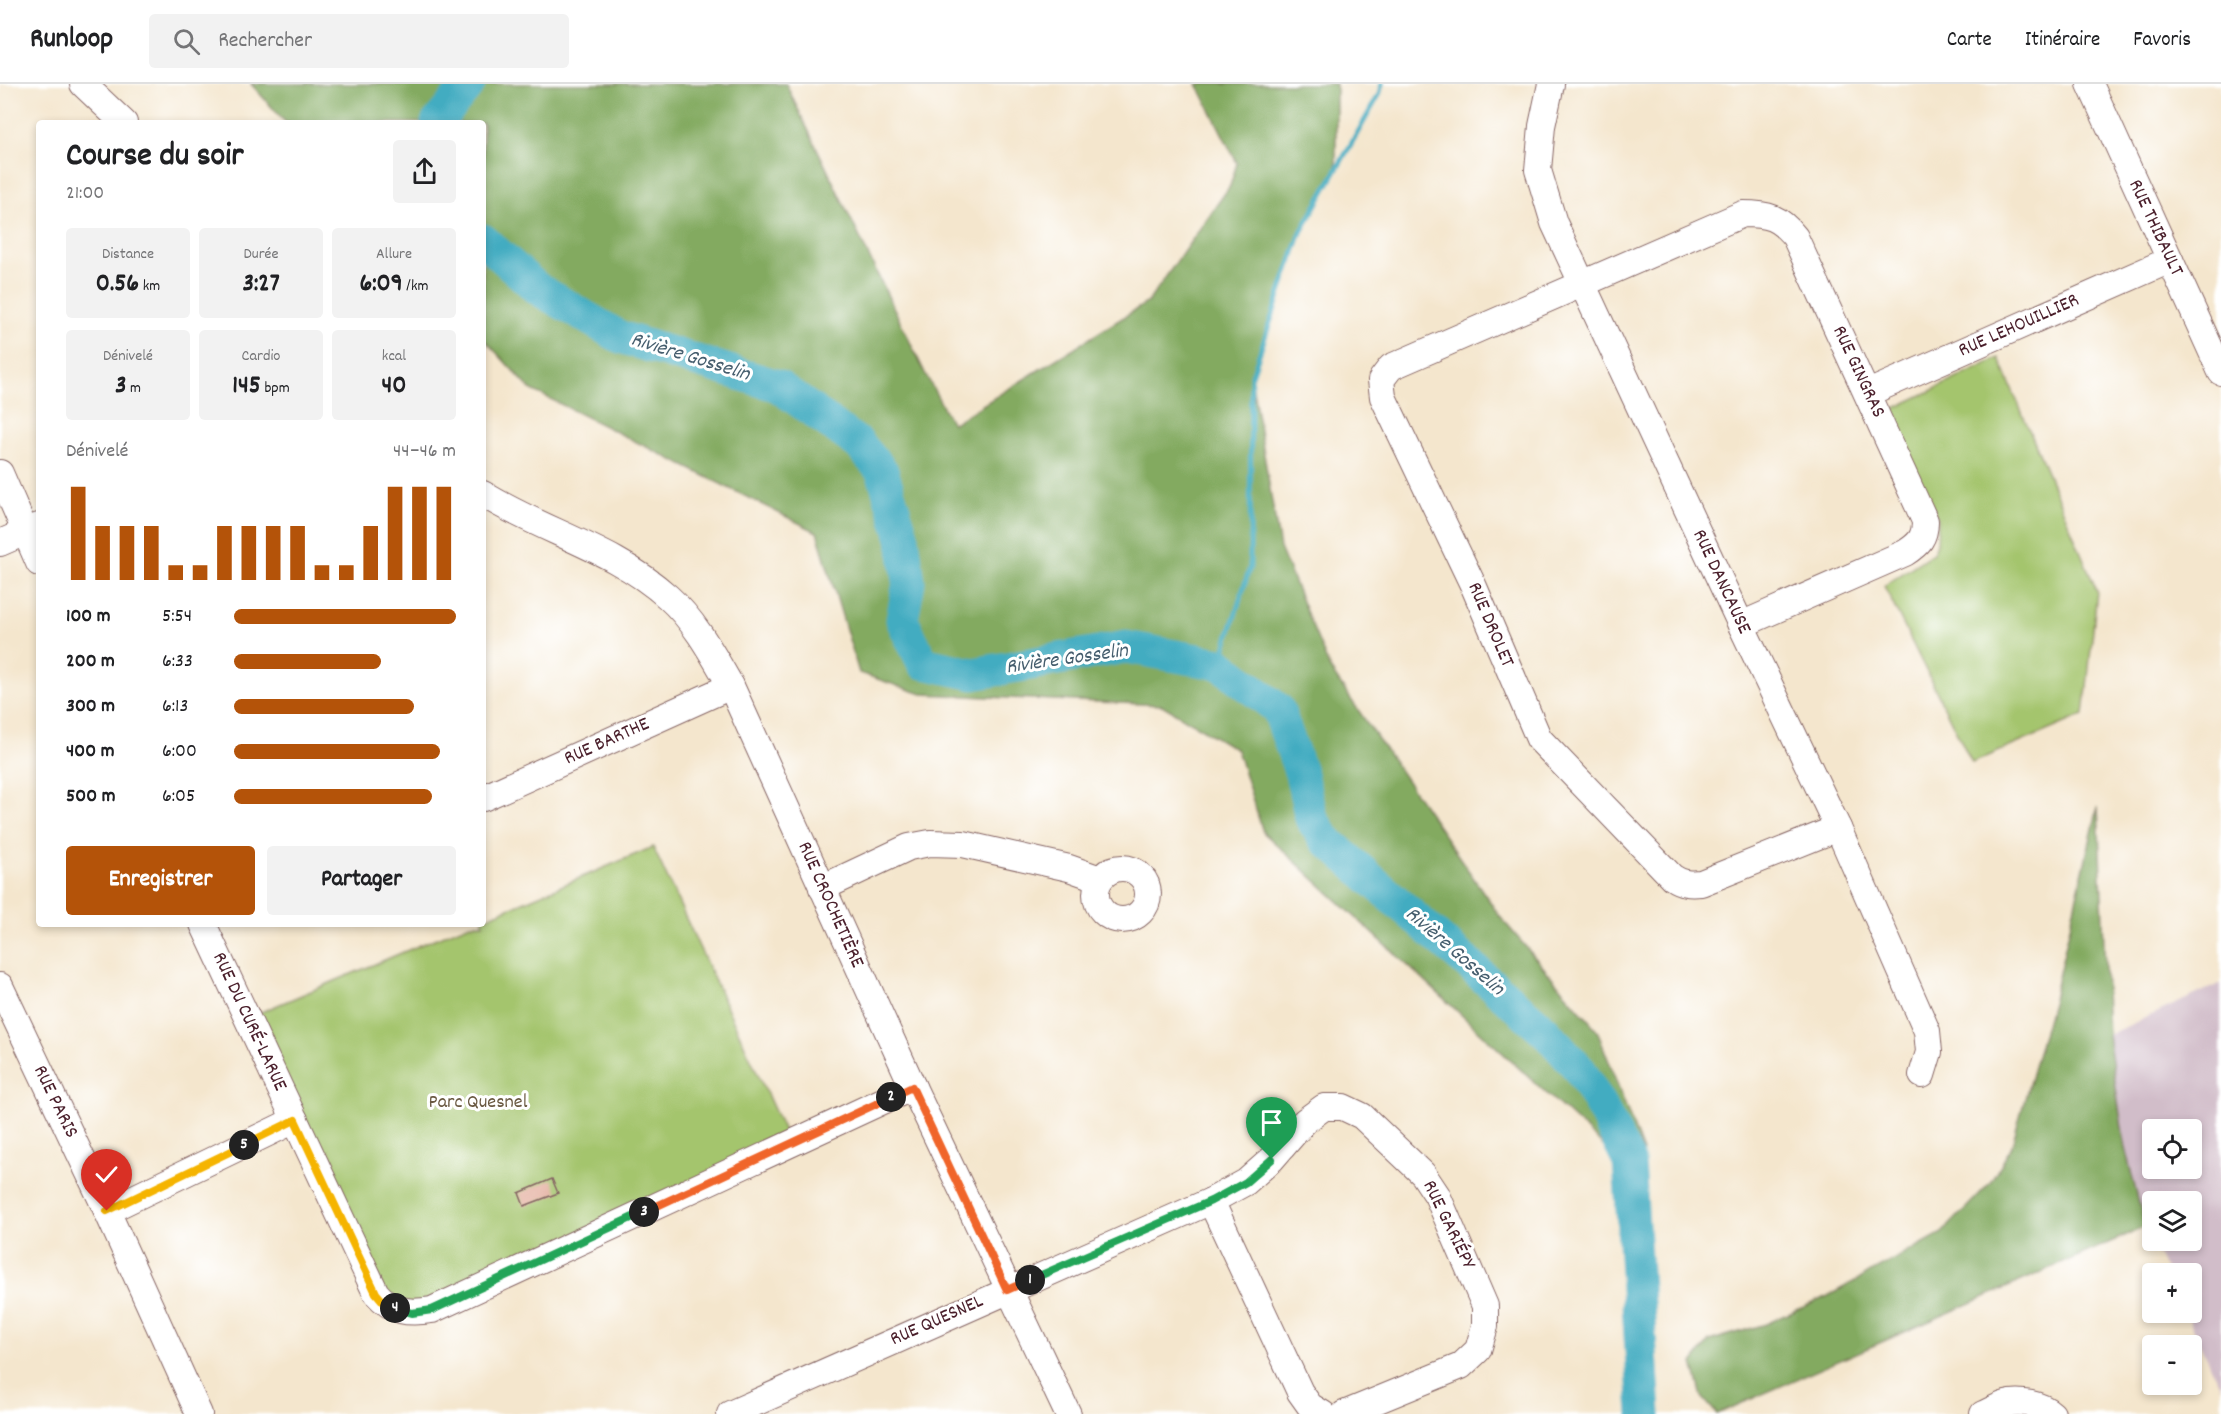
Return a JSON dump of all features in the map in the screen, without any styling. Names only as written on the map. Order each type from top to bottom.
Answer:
[{"type":"street","points":[[83,84],[121,120]]},
{"type":"street","name":"RUE DANCAUSE","points":[[1551,84],[1542,126],[1538,170],[1554,224],[1838,828],[1927,1031],[1929,1052],[1922,1075]]},
{"type":"street","name":"RUE THIBAULT","points":[[2090,84],[2221,372]]},
{"type":"street","name":"RUE GINGRAS","points":[[1582,283],[1743,214],[1764,214],[1784,223],[1795,237],[1868,393],[1925,521],[1925,534],[1917,545],[1905,553],[1741,625]]},
{"type":"street","name":"RUE LEHOUILLIER","points":[[1868,393],[2170,260]]},
{"type":"street","name":"RUE DROLET","points":[[1582,283],[1391,367],[1382,380],[1383,397],[1474,587],[1532,725],[1539,739],[1679,882],[1701,883],[1838,828]]},
{"type":"street","points":[[0,473],[32,529],[36,548]]},
{"type":"street","name":"RUE CROCHETIÈRE","points":[[486,503],[597,549],[638,573],[669,597],[708,645],[731,686],[912,1087],[1068,1414]]},
{"type":"street","points":[[0,543],[32,529]]},
{"type":"street","name":"RUE BARTHE","points":[[486,797],[731,686]]},
{"type":"street","points":[[822,888],[909,847],[930,843],[963,844],[1069,868],[1100,879]]},
{"type":"street","name":"RUE DU CURÉ-LARUE","points":[[205,927],[376,1293],[387,1306],[412,1313],[432,1310],[912,1087]]},
{"type":"street","name":"RUE PARIS","points":[[0,986],[107,1211],[199,1414]]},
{"type":"street","name":"RUE GARIÉPY","points":[[1211,1201],[1246,1182],[1272,1159],[1305,1121],[1324,1107],[1343,1107],[1362,1116],[1423,1174],[1437,1195],[1485,1306],[1485,1326],[1478,1350],[1461,1366],[1344,1414]]},
{"type":"street","points":[[107,1211],[295,1120]]},
{"type":"street","points":[[1211,1201],[1300,1392],[1311,1406],[1323,1414]]},
{"type":"street","name":"RUE QUESNEL","points":[[730,1414],[1211,1201]]},
{"type":"street","points":[[1983,1414],[2006,1403],[2023,1403],[2049,1411]]},
{"type":"shaded area","points":[[2221,983],[2221,1388],[2202,1348],[2202,1335],[2196,1335],[2190,1323],[2202,1323],[2202,1263],[2162,1263],[2156,1251],[2202,1251],[2202,1191],[2142,1191],[2142,1215],[2125,1148],[2108,1035]]},
{"type":"green space","points":[[251,84],[786,84],[925,373],[952,424],[1148,302],[1230,186],[1237,163],[1197,84],[1336,84],[1336,170],[1301,232],[1251,378],[1280,548],[1330,669],[1501,918],[1597,1030],[1643,1152],[1629,1162],[1609,1151],[1263,832],[1237,750],[1162,705],[922,694],[859,673],[817,532],[530,389],[486,341],[486,120],[283,120]]},
{"type":"green space","points":[[1999,358],[2097,591],[2084,715],[1972,763],[1884,586],[1934,552],[1937,543],[1938,519],[1893,419],[1893,409]]},
{"type":"green space","points":[[2098,807],[2108,1035],[2125,1148],[2142,1215],[2142,1228],[1717,1414],[1702,1397],[1693,1363],[1709,1341],[1766,1324],[1828,1296],[1942,1233],[1990,1183],[2011,1148],[2052,1003]]},
{"type":"green space","name":"Parc Quesnel","points":[[653,847],[790,1144],[432,1310],[387,1306],[247,1018],[463,927],[486,927],[486,918]]},
{"type":"building","points":[[552,1179],[558,1193],[524,1206],[519,1193]]},
{"type":"waterway","name":"Rivière Gosselin","points":[[439,120],[469,84]]},
{"type":"waterway","points":[[1220,664],[1250,567],[1251,378],[1301,232],[1379,95],[1382,84]]},
{"type":"waterway","name":"Rivière Gosselin","points":[[486,243],[538,289],[620,337],[778,386],[859,444],[882,471],[903,538],[909,582],[902,620],[923,663],[973,674],[1126,647],[1220,664],[1278,709],[1301,774],[1311,818],[1325,839],[1545,1031],[1581,1071],[1604,1112],[1629,1162],[1645,1414]]},
{"type":"route","points":[[107,1211],[295,1120],[376,1293],[387,1306],[412,1313],[432,1310],[912,1087],[1007,1290],[1211,1201],[1246,1182],[1272,1159]]}]
